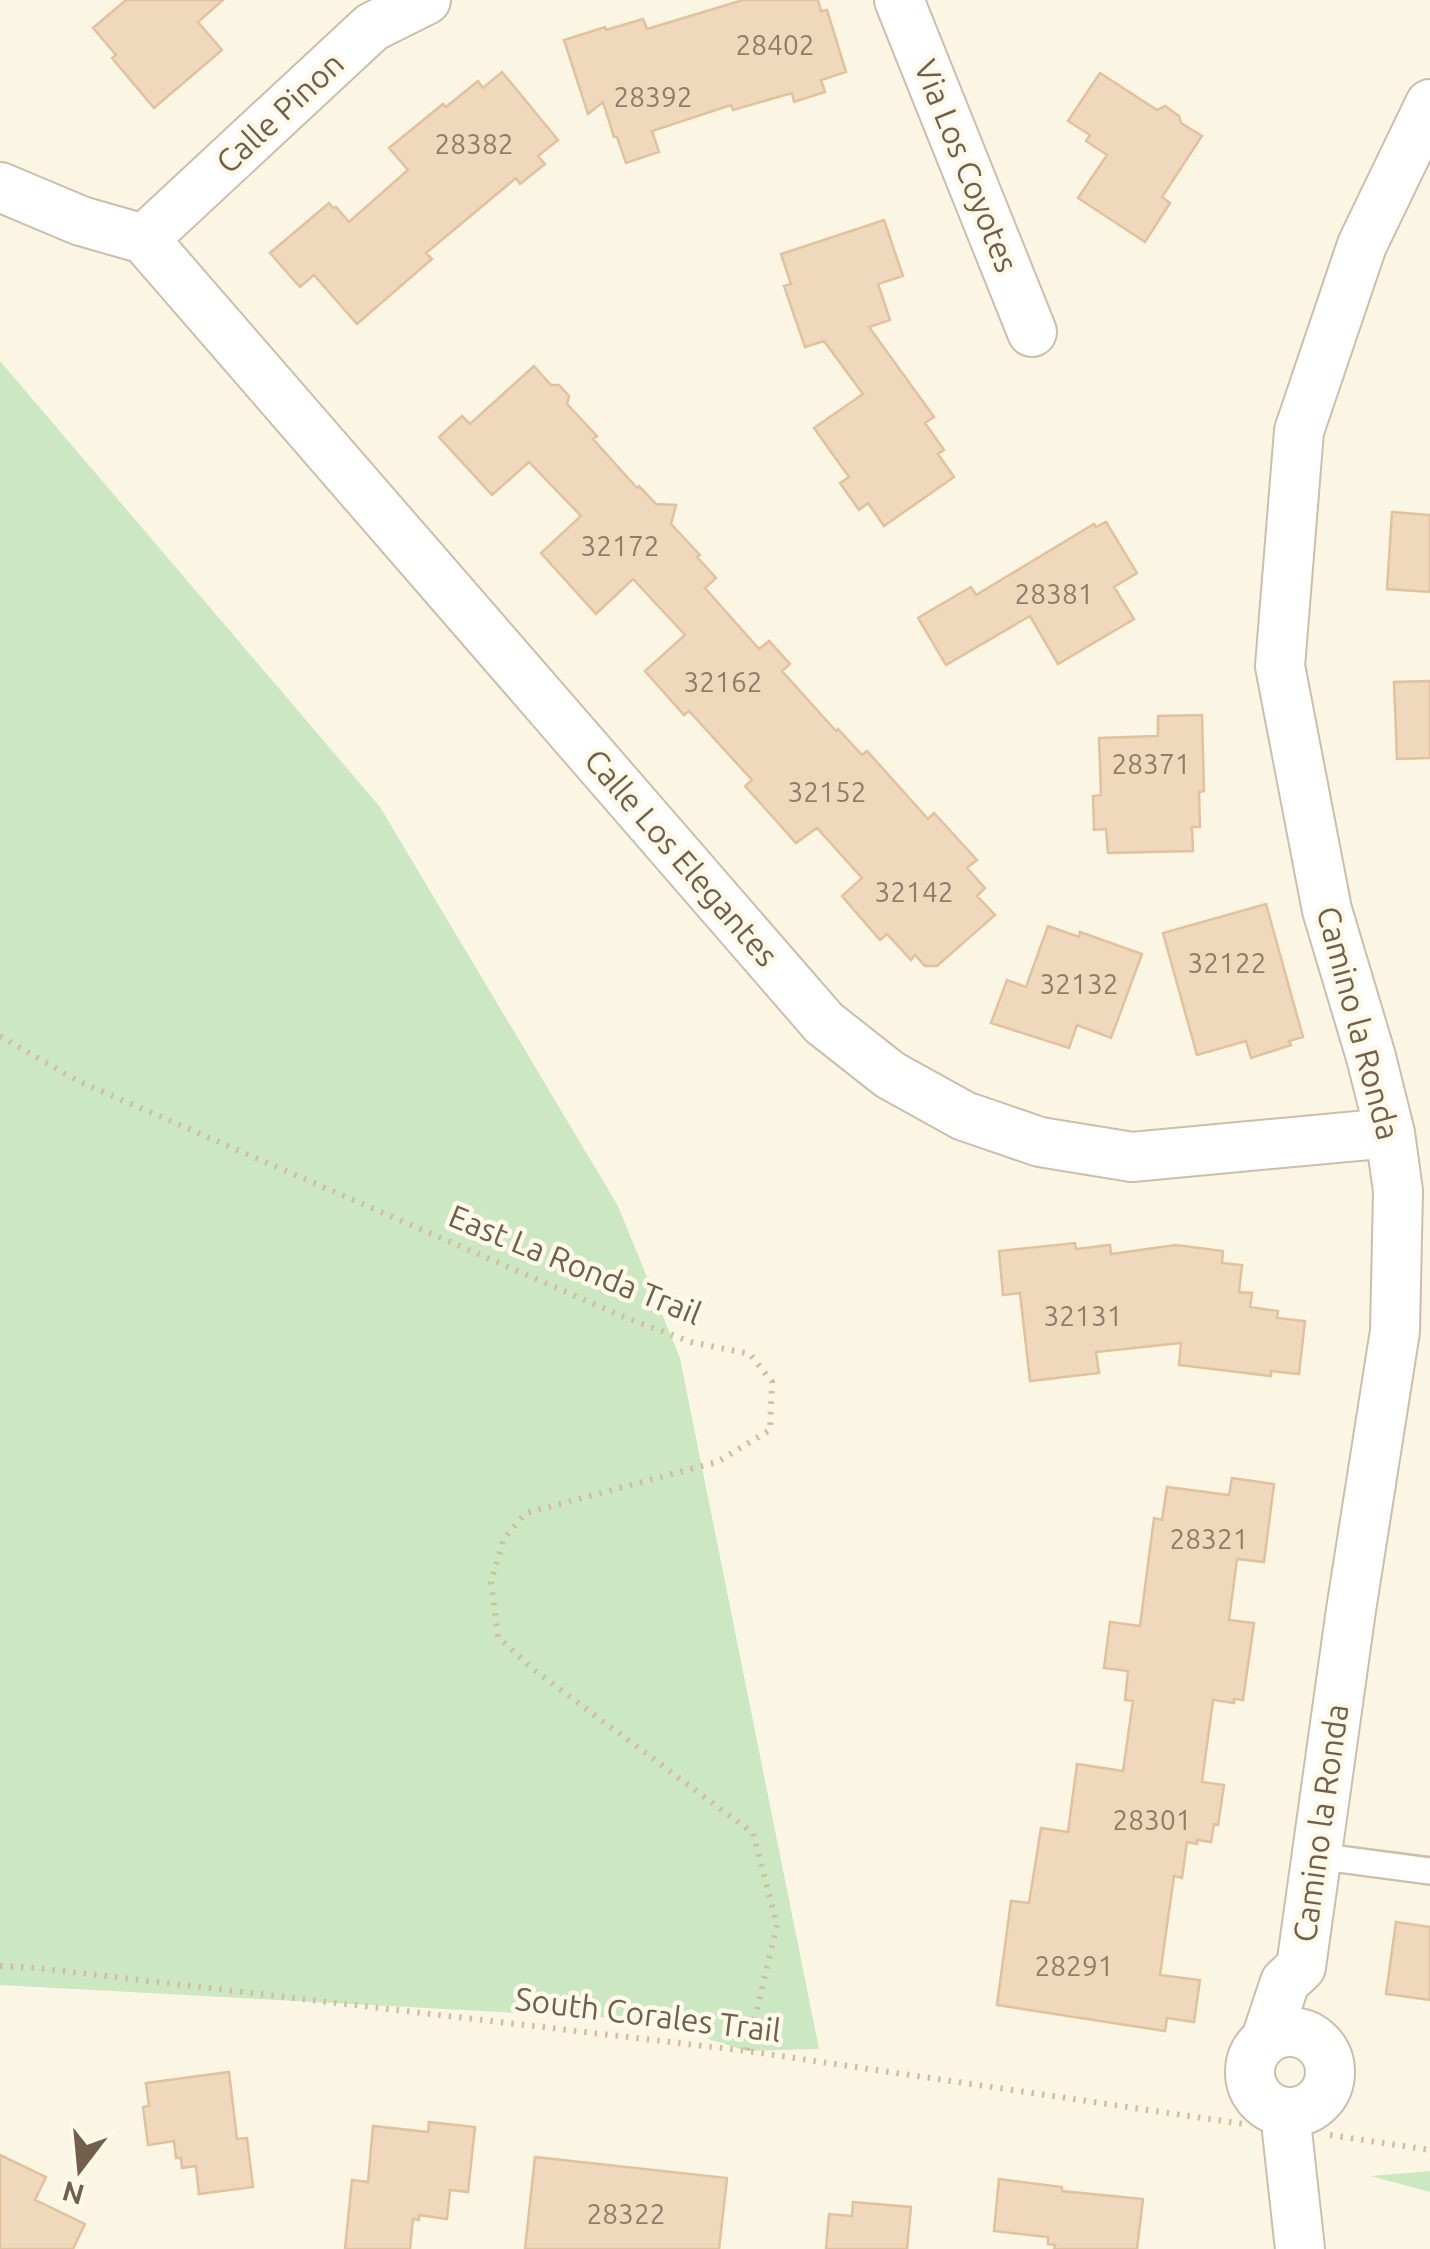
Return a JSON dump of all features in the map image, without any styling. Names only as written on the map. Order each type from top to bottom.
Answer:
[{"type":"street","name":"Calle Pinon","points":[[144,239],[372,27],[426,0]]},
{"type":"street","name":"Via Los Coyotes","points":[[899,0],[1032,332]]},
{"type":"street","name":"Camino la Ronda","points":[[1302,1966],[1285,1982],[1266,2039],[1251,2058],[1250,2084],[1265,2104],[1288,2122],[1313,2106],[1328,2086],[1329,2060],[1314,2040],[1311,1981],[1302,1966],[1350,1610],[1395,1331],[1398,1192],[1390,1133],[1372,1057],[1327,910],[1280,666],[1300,431],[1362,245],[1430,104]]},
{"type":"street","points":[[0,187],[81,221],[144,239]]},
{"type":"street","name":"Calle Los Elegantes","points":[[144,239],[824,1024],[890,1076],[964,1116],[1025,1137],[1132,1158],[1390,1133]]},
{"type":"street","points":[[1266,2039],[1290,2031],[1314,2040]]},
{"type":"street","points":[[1288,2122],[1300,2249]]},
{"type":"lane","points":[[1316,1856],[1430,1871]]},
{"type":"path","name":"East La Ronda Trail","points":[[0,1036],[78,1081],[606,1309],[691,1342],[750,1354],[772,1382],[770,1430],[717,1462],[526,1513],[504,1538],[491,1582],[498,1637],[534,1670],[752,1833],[777,1925],[747,2051]]},
{"type":"path","name":"South Corales Trail","points":[[0,1964],[747,2051],[1288,2122],[1331,2134],[1430,2150]]},
{"type":"green space","points":[[0,361],[380,807],[618,1206],[680,1358],[819,2049],[747,2051],[648,2020],[0,1985]]},
{"type":"green space","points":[[1430,2171],[1430,2192],[1371,2176]]},
{"type":"building","points":[[126,0],[223,0],[198,22],[222,50],[154,108],[112,58],[116,55],[93,28]]},
{"type":"building","points":[[743,0],[818,0],[821,11],[827,10],[846,72],[821,80],[825,92],[794,102],[792,93],[733,110],[731,105],[652,131],[659,152],[626,163],[603,102],[588,114],[564,40],[643,19],[647,29]]},
{"type":"building","points":[[502,72],[558,140],[538,156],[545,164],[520,184],[516,178],[426,253],[432,259],[357,324],[314,275],[300,287],[270,253],[329,203],[349,222],[408,170],[389,148],[443,104],[446,107],[478,81],[483,88]]},
{"type":"building","points":[[1100,73],[1157,110],[1165,106],[1179,116],[1181,123],[1202,136],[1162,197],[1170,203],[1145,242],[1078,198],[1107,155],[1086,141],[1090,135],[1068,121]]},
{"type":"building","points":[[884,220],[903,276],[878,284],[890,320],[869,327],[934,417],[925,423],[944,450],[938,454],[954,477],[884,526],[868,503],[859,510],[840,483],[849,477],[814,428],[863,394],[824,341],[805,347],[784,286],[791,284],[781,254]]},
{"type":"building","points":[[534,366],[551,385],[559,385],[569,396],[567,404],[637,488],[656,504],[676,505],[671,524],[716,578],[705,588],[759,649],[769,641],[790,664],[782,671],[836,731],[862,755],[867,751],[928,819],[934,813],[977,860],[967,868],[985,888],[977,896],[995,915],[937,966],[925,966],[915,955],[911,960],[887,934],[880,940],[842,896],[862,878],[817,828],[796,843],[745,786],[752,780],[689,711],[684,715],[645,671],[685,635],[633,579],[596,614],[541,553],[581,516],[529,462],[492,495],[439,437],[462,416],[470,424]]},
{"type":"building","points":[[1392,512],[1430,515],[1430,592],[1387,589]]},
{"type":"building","points":[[1106,522],[1137,573],[1114,587],[1134,619],[1058,664],[1030,616],[946,665],[918,618],[971,587],[976,595],[1094,524],[1096,527]]},
{"type":"building","points":[[1430,681],[1430,758],[1397,759],[1394,682]]},
{"type":"building","points":[[1202,715],[1204,791],[1199,792],[1200,827],[1192,827],[1193,851],[1108,853],[1106,829],[1094,830],[1093,796],[1101,795],[1099,738],[1158,736],[1158,716]]},
{"type":"building","points":[[1266,904],[1303,1037],[1251,1058],[1246,1041],[1197,1055],[1163,933]]},
{"type":"building","points":[[1048,926],[1079,937],[1080,932],[1142,954],[1111,1038],[1077,1025],[1069,1048],[991,1023],[1007,980],[1026,987]]},
{"type":"building","points":[[1075,1243],[1076,1249],[1110,1245],[1111,1254],[1176,1245],[1223,1251],[1222,1263],[1242,1265],[1239,1292],[1252,1293],[1250,1307],[1278,1311],[1277,1318],[1305,1321],[1299,1374],[1271,1371],[1271,1376],[1179,1365],[1181,1343],[1096,1352],[1099,1373],[1030,1381],[1020,1293],[1003,1295],[999,1251]]},
{"type":"building","points":[[1232,1478],[1274,1484],[1264,1562],[1237,1559],[1229,1620],[1254,1623],[1243,1700],[1213,1700],[1202,1782],[1224,1785],[1218,1825],[1214,1824],[1211,1842],[1187,1842],[1182,1878],[1174,1876],[1160,1975],[1200,1980],[1194,2022],[1167,2018],[1165,2031],[997,2005],[1011,1901],[1029,1903],[1041,1828],[1068,1832],[1077,1764],[1123,1771],[1133,1701],[1125,1700],[1128,1671],[1104,1668],[1110,1622],[1140,1626],[1154,1518],[1162,1520],[1167,1487],[1229,1495]]},
{"type":"building","points":[[1396,1922],[1430,1927],[1430,2000],[1386,1994]]},
{"type":"building","points":[[229,2072],[237,2139],[247,2138],[253,2187],[199,2194],[196,2166],[182,2168],[174,2141],[148,2145],[143,2107],[149,2106],[146,2083]]},
{"type":"building","points":[[429,2122],[475,2127],[468,2192],[450,2190],[447,2219],[419,2215],[419,2220],[413,2219],[410,2249],[345,2249],[352,2180],[368,2182],[373,2126],[428,2132]]},
{"type":"building","points":[[0,2155],[46,2177],[35,2200],[85,2224],[73,2249],[0,2249]]},
{"type":"building","points":[[535,2157],[727,2178],[719,2249],[525,2249]]},
{"type":"building","points":[[999,2179],[1062,2187],[1062,2191],[1143,2199],[1137,2249],[1054,2249],[1055,2245],[1048,2244],[1048,2237],[994,2231]]},
{"type":"building","points":[[853,2202],[911,2207],[907,2249],[826,2249],[829,2214],[852,2216]]}]
